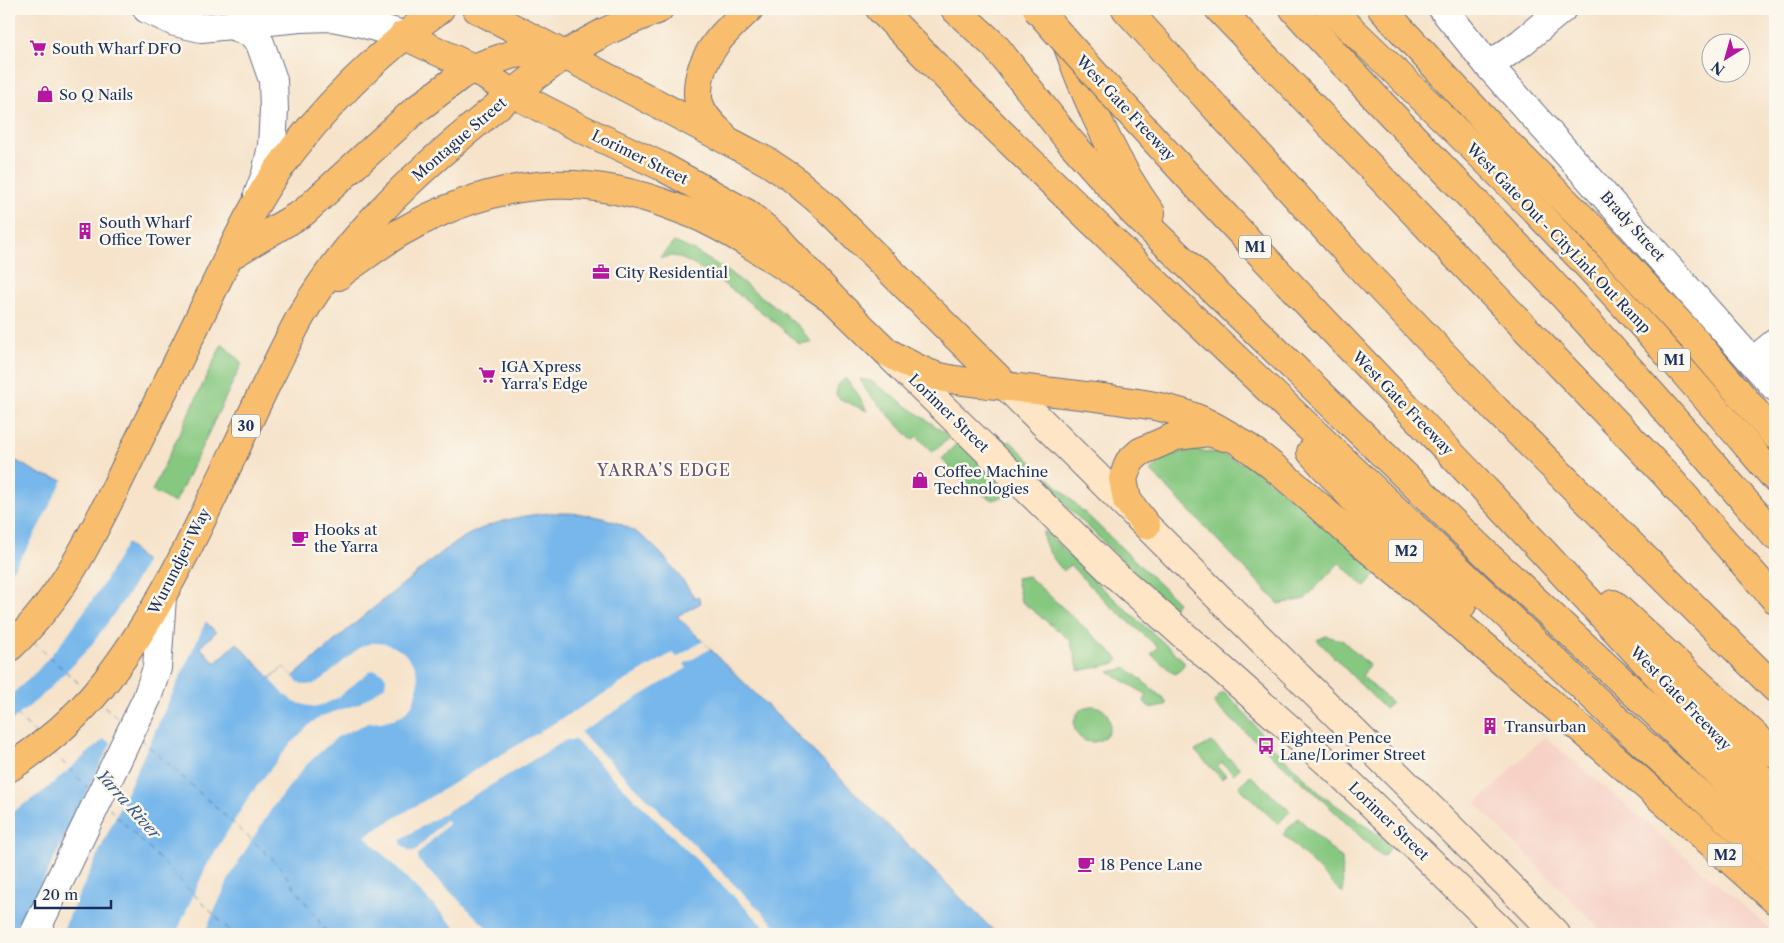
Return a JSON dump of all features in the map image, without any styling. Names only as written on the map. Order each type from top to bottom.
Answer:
[{"type":"highway","points":[[9,648],[41,613],[62,585],[85,546],[112,497],[252,209],[276,172],[315,122],[357,76],[403,35],[440,9]]},
{"type":"highway","points":[[477,9],[768,162],[792,178],[823,204],[1007,387]]},
{"type":"highway","name":"Montague Street","points":[[305,310],[359,234],[393,196],[438,155],[512,93],[565,55],[605,32],[659,9]]},
{"type":"highway","points":[[730,142],[704,114],[698,102],[698,85],[701,72],[714,44],[749,9]]},
{"type":"highway","points":[[880,9],[997,129],[1151,278],[1626,728],[1775,863]]},
{"type":"highway","points":[[955,9],[995,46],[1096,172],[1133,212],[1488,556],[1658,715],[1775,829]]},
{"type":"highway","name":"West Gate Freeway","points":[[1037,9],[1245,237],[1478,482],[1674,675],[1775,793]]},
{"type":"highway","points":[[1054,9],[1077,71],[1110,146],[1144,204],[1186,264]]},
{"type":"highway","points":[[1126,9],[1359,265],[1496,410],[1775,688]]},
{"type":"highway","points":[[1219,9],[1665,474],[1775,600]]},
{"type":"highway","points":[[1240,9],[1249,30],[1278,70]]},
{"type":"highway","points":[[1294,9],[1397,122],[1506,234],[1605,340],[1775,536]]},
{"type":"highway","name":"West Gate Out - CityLink Out Ramp","points":[[1330,9],[1469,143],[1569,245],[1652,334],[1775,478]]},
{"type":"highway","points":[[1382,9],[1496,132],[1594,231],[1690,336],[1775,435]]},
{"type":"highway","name":"Lorimer Street","points":[[403,35],[473,68],[512,93],[580,128],[662,166],[748,214],[776,237],[834,300],[887,352]]},
{"type":"highway","points":[[228,257],[304,212],[418,108],[473,68],[513,54],[548,53],[565,55]]},
{"type":"highway","points":[[305,310],[345,270],[401,232],[436,214],[472,199],[502,190],[553,185],[584,185],[615,189],[657,201],[705,219],[752,246],[834,300]]},
{"type":"highway","name":"M2","points":[[1151,278],[1359,505],[1674,810]]},
{"type":"highway","name":"Wurundjeri Way","points":[[9,768],[50,738],[100,689],[143,628],[162,597],[256,404],[305,310]]},
{"type":"highway","points":[[887,352],[939,377],[1007,387]]},
{"type":"highway","name":"M2","points":[[1007,387],[1081,395],[1171,409],[1213,425],[1245,444],[1674,810],[1775,900]]},
{"type":"highway","name":"M2","points":[[1146,525],[1127,500],[1123,479],[1129,462],[1140,452],[1176,436],[1209,432],[1245,444]]},
{"type":"highway","points":[[1674,675],[1775,754]]},
{"type":"main road","name":"Lorimer Street","points":[[887,352],[1111,571],[1335,769],[1504,934]]},
{"type":"main road","points":[[1007,387],[1556,934]]},
{"type":"street","points":[[147,9],[160,16],[191,26],[212,28],[300,18],[332,17],[362,23],[403,35]]},
{"type":"street","name":"Brady Street","points":[[1443,9],[1489,66],[1775,387]]},
{"type":"street","points":[[1489,66],[1521,43],[1562,9]]},
{"type":"street","points":[[231,26],[251,33],[260,43],[273,80],[272,146],[266,174],[252,209]]},
{"type":"street","points":[[1753,361],[1775,343]]},
{"type":"street","points":[[34,934],[146,698],[157,668],[162,597]]},
{"type":"shaded area","points":[[1545,736],[1775,934],[1605,934],[1476,804]]},
{"type":"green space","points":[[674,242],[693,250],[729,272],[782,312],[801,329],[811,342],[799,344],[737,294],[683,259],[672,256],[661,258]]},
{"type":"green space","points":[[222,344],[242,363],[175,503],[152,491]]},
{"type":"green space","points":[[845,378],[858,394],[867,411],[840,399],[836,395],[838,385]]},
{"type":"green space","points":[[860,379],[871,381],[951,437],[932,452],[917,436],[912,440],[867,392]]},
{"type":"green space","points":[[1010,441],[1178,602],[1173,609],[1004,446]]},
{"type":"green space","points":[[957,443],[972,454],[1010,495],[992,500],[962,481],[942,459]]},
{"type":"green space","points":[[1191,450],[1218,453],[1250,467],[1381,569],[1365,587],[1339,563],[1305,599],[1279,604],[1151,471],[1164,458]]},
{"type":"green space","points":[[1045,531],[1093,580],[1184,661],[1184,665],[1176,674],[1151,654],[1158,647],[1106,602],[1070,565],[1063,571],[1047,548],[1043,537],[1043,532]]},
{"type":"green space","points":[[1028,576],[1119,659],[1116,663],[1079,671],[1070,640],[1021,601],[1016,578]]},
{"type":"green space","points":[[1326,636],[1342,640],[1369,665],[1362,676],[1392,703],[1385,709],[1317,640]]},
{"type":"green space","points":[[1127,668],[1164,699],[1167,704],[1157,708],[1148,706],[1144,701],[1147,695],[1109,672]]},
{"type":"green space","points":[[1222,692],[1234,701],[1271,745],[1323,796],[1390,843],[1391,847],[1385,855],[1381,856],[1317,795],[1216,706],[1214,702]]},
{"type":"green space","points":[[1092,706],[1099,707],[1105,711],[1109,717],[1109,731],[1105,737],[1099,741],[1092,742],[1085,741],[1079,737],[1075,731],[1074,724],[1075,717],[1079,711],[1085,707]]},
{"type":"green space","points":[[1211,742],[1240,768],[1234,774],[1222,763],[1217,767],[1226,775],[1222,779],[1195,751]]},
{"type":"green space","points":[[1250,775],[1290,811],[1278,824],[1239,787]]},
{"type":"green space","points":[[1298,818],[1342,859],[1343,894],[1283,834]]},
{"type":"water","name":"Yarra River","points":[[9,457],[42,475],[63,480],[216,632],[200,647],[215,663],[237,643],[270,678],[284,667],[293,677],[438,555],[466,536],[485,527],[529,515],[552,513],[575,513],[618,523],[646,539],[662,555],[695,598],[698,597],[701,603],[677,616],[997,934],[9,934]]},
{"type":"pier","points":[[64,478],[128,541],[100,589],[62,642],[37,671],[9,697],[9,575],[28,547]]},
{"type":"pier","points":[[147,560],[207,619],[61,934],[17,934],[111,743],[104,739],[44,791],[9,814],[9,723],[43,695],[90,647],[129,593]]},
{"type":"pier","points":[[703,641],[710,649],[684,664],[687,668],[580,732],[784,934],[772,934],[575,740],[566,740],[401,839],[401,844],[410,851],[415,851],[445,820],[447,821],[448,824],[418,854],[419,861],[493,934],[462,934],[365,836],[672,653],[677,657]]},
{"type":"pier","points":[[384,643],[394,647],[403,652],[415,666],[418,678],[417,692],[412,705],[404,714],[396,718],[368,723],[337,737],[306,765],[272,808],[240,859],[204,934],[176,934],[206,867],[251,794],[287,748],[311,723],[322,716],[358,704],[385,686],[386,678],[383,673],[375,670],[370,671],[337,698],[313,707],[294,702],[270,679],[284,667],[298,682],[305,685],[314,684],[324,678],[362,646]]},
{"type":"ferry route","points":[[9,619],[14,624]]},
{"type":"ferry route","points":[[33,642],[84,688]]},
{"type":"ferry route","points":[[104,706],[121,721]]},
{"type":"ferry route","points":[[9,707],[34,733]]},
{"type":"ferry route","points":[[141,739],[278,864],[328,934]]},
{"type":"ferry route","points":[[54,753],[88,788]]},
{"type":"ferry route","points":[[109,808],[233,934]]},
{"type":"place","name":"South Wharf DFO","points":[[38,48]]},
{"type":"place","name":"So Q Nails","points":[[45,94]]},
{"type":"place","name":"South Wharf Office Tower","points":[[85,231]]},
{"type":"place","name":"City Residential","points":[[601,272]]},
{"type":"place","name":"IGA Xpress Yarra's Edge","points":[[487,375]]},
{"type":"place","name":"Coffee Machine Technologies","points":[[920,480]]},
{"type":"place","name":"Hooks at the Yarra","points":[[300,538]]},
{"type":"place","name":"Transurban","points":[[1490,726]]},
{"type":"place","name":"Eighteen Pence Lane/Lorimer Street","points":[[1266,746]]},
{"type":"place","name":"18 Pence Lane","points":[[1086,864]]},
{"type":"district","name":"YARRA’S EDGE","points":[[664,470]]}]
